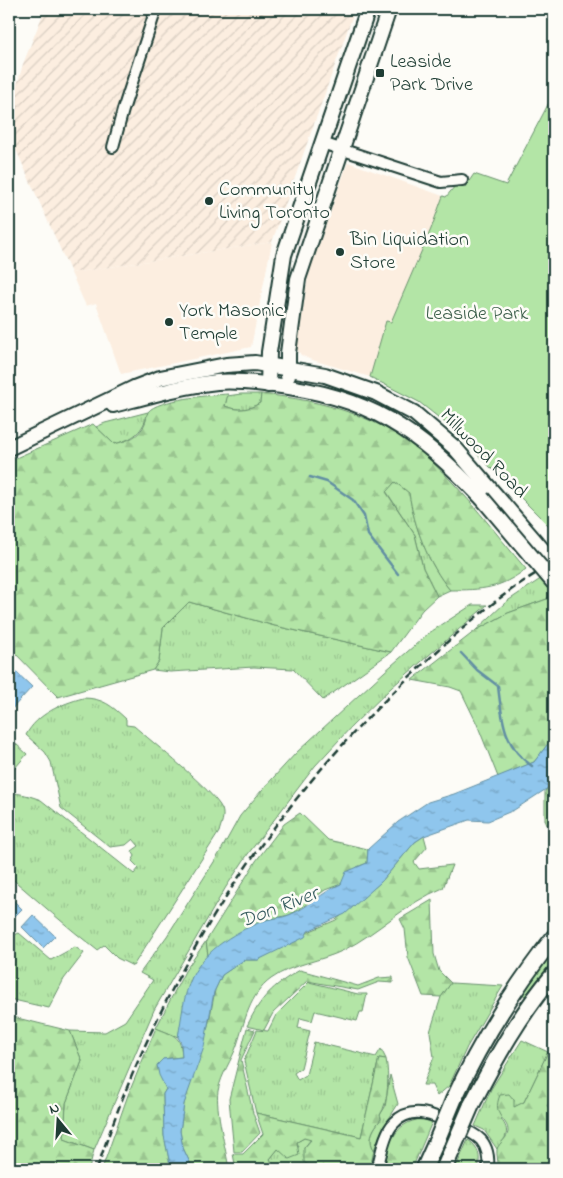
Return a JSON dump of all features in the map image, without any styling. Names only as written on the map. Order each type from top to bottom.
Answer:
[{"type":"highway","points":[[424,1169],[484,1036],[509,997],[554,937]]},
{"type":"highway","points":[[444,1169],[471,1106],[498,1054],[519,1020],[554,974]]},
{"type":"main road","points":[[268,385],[284,255],[368,9]]},
{"type":"main road","points":[[288,387],[288,368],[298,279],[390,9]]},
{"type":"main road","name":"Millwood Road","points":[[9,448],[134,388],[160,378],[226,365],[255,363],[325,375],[376,393],[414,413],[455,448],[554,583]]},
{"type":"main road","name":"Millwood Road","points":[[81,414],[155,393],[219,382],[247,382],[324,394],[366,408],[402,426],[487,494],[554,563]]},
{"type":"street","points":[[113,147],[122,110],[156,9]]},
{"type":"street","points":[[322,143],[442,182],[462,180]]},
{"type":"street","points":[[377,1169],[392,1125],[404,1116],[417,1112],[431,1114],[473,1134],[481,1140],[486,1148],[488,1169]]},
{"type":"shaded area","points":[[45,9],[355,9],[272,242],[71,273],[9,134],[9,113],[23,64]]},
{"type":"shaded area","points":[[348,162],[443,196],[432,229],[391,322],[387,321],[370,377],[309,359],[301,355],[297,349],[308,276]]},
{"type":"shaded area","points":[[272,242],[251,347],[121,374],[96,303],[86,306],[71,273]]},
{"type":"green space","name":"Leaside Park","points":[[554,93],[554,531],[448,425],[419,402],[370,377],[386,321],[391,322],[443,196],[446,197],[455,186],[465,187],[474,174],[506,185]]},
{"type":"green space","points":[[228,394],[225,406],[230,408],[243,409],[256,405],[260,403],[261,394],[284,397],[330,406],[352,413],[394,433],[413,446],[444,473],[526,569],[508,581],[490,587],[472,590],[450,590],[435,569],[423,544],[414,518],[409,493],[395,482],[386,492],[415,535],[423,568],[437,596],[422,610],[391,652],[275,626],[189,602],[163,628],[159,661],[153,670],[58,697],[9,647],[9,461],[93,424],[114,444],[124,441],[140,432],[146,422],[148,412],[153,408],[186,398]]},
{"type":"green space","points":[[261,394],[260,403],[243,409],[225,406],[227,396]]},
{"type":"green space","points":[[148,412],[137,434],[121,442],[114,444],[96,427],[105,423]]},
{"type":"green space","points":[[395,482],[409,492],[414,518],[423,544],[442,580],[450,590],[437,596],[423,568],[415,535],[386,491]]},
{"type":"green space","points":[[554,570],[554,590],[547,599],[508,613],[475,631],[506,602]]},
{"type":"green space","points":[[554,590],[554,736],[534,762],[498,777],[477,724],[461,691],[412,680],[475,631],[508,613],[547,599]]},
{"type":"green space","points":[[189,602],[275,626],[391,652],[323,700],[293,669],[254,667],[170,672],[153,670],[159,661],[163,628]]},
{"type":"green space","points":[[472,605],[487,605],[392,687],[352,726],[315,766],[248,854],[226,887],[154,1010],[94,1150],[64,1139],[66,1103],[82,1061],[70,1031],[105,1032],[125,1021],[153,980],[140,973],[167,936],[219,854],[240,816],[296,753],[384,672],[429,633]]},
{"type":"green space","points":[[83,698],[102,701],[116,710],[126,719],[126,725],[134,726],[196,779],[217,801],[223,812],[219,832],[133,966],[117,958],[104,945],[97,950],[9,876],[9,793],[41,800],[134,874],[139,868],[132,861],[135,856],[132,851],[139,846],[133,839],[126,845],[110,847],[61,808],[51,762],[45,752],[26,735],[36,721],[50,711],[66,703]]},
{"type":"green space","points":[[16,744],[27,754],[9,775],[9,752]]},
{"type":"green space","points":[[554,784],[554,822],[547,825],[545,820],[545,791]]},
{"type":"green space","points":[[300,813],[328,840],[368,849],[367,863],[357,867],[341,884],[325,890],[300,909],[289,915],[267,920],[226,941],[208,955],[206,941],[256,861],[284,824]]},
{"type":"green space","points":[[424,836],[427,847],[414,862],[419,869],[452,865],[443,888],[417,901],[344,950],[288,969],[279,974],[264,985],[258,993],[245,1018],[237,1045],[218,1091],[219,1118],[229,1169],[193,1169],[183,1148],[180,1131],[184,1104],[209,1022],[215,990],[222,975],[244,960],[258,960],[308,932],[336,920],[381,882],[415,842]]},
{"type":"green space","points":[[432,900],[434,954],[439,971],[451,983],[441,997],[423,996],[408,957],[405,929],[400,919]]},
{"type":"green space","points":[[19,933],[51,960],[75,947],[84,953],[64,979],[49,1008],[9,999],[9,941],[10,937]]},
{"type":"green space","points":[[206,941],[208,955],[192,977],[178,1037],[156,1028],[185,971]]},
{"type":"green space","points":[[554,951],[554,960],[525,996],[522,994]]},
{"type":"green space","points":[[300,970],[358,986],[379,978],[393,977],[393,983],[379,982],[358,990],[307,981],[273,1013],[264,1030],[247,1026],[257,1007],[268,993],[282,981]]},
{"type":"green space","points":[[309,982],[358,994],[367,994],[363,1012],[360,1012],[357,1021],[315,1011],[312,1021],[300,1018],[298,1028],[310,1031],[301,1068],[294,1073],[298,1080],[306,1075],[314,1042],[376,1057],[381,1049],[386,1059],[379,1058],[361,1137],[256,1113],[244,1061],[257,1030],[268,1031],[276,1015]]},
{"type":"green space","points":[[451,983],[503,986],[467,1047],[449,1086],[437,1096],[432,1085],[423,1085],[434,1057],[430,1032],[441,997]]},
{"type":"green space","points":[[9,1016],[70,1031],[82,1061],[66,1103],[64,1139],[94,1150],[89,1169],[9,1169]]},
{"type":"green space","points":[[156,1028],[176,1037],[180,1044],[182,1057],[163,1059],[162,1079],[166,1089],[163,1094],[164,1135],[171,1169],[102,1169],[128,1095]]},
{"type":"green space","points":[[247,1028],[255,1030],[241,1060],[253,1113],[260,1133],[242,1152],[234,1152],[229,1099]]},
{"type":"green space","points":[[522,1040],[548,1052],[524,1102],[516,1107],[513,1106],[514,1100],[501,1119],[507,1131],[497,1149],[484,1130],[475,1126],[491,1089]]},
{"type":"green space","points":[[548,1052],[554,1054],[554,1093],[547,1106],[554,1111],[554,1169],[498,1169],[497,1149],[508,1132],[508,1128],[499,1113],[498,1102],[500,1095],[509,1094],[514,1100],[514,1107],[524,1102]]},
{"type":"green space","points":[[379,1058],[386,1059],[388,1088],[380,1115],[381,1119],[373,1130],[371,1138],[374,1150],[370,1169],[327,1170],[310,1166],[304,1162],[304,1148],[311,1140],[304,1138],[297,1142],[299,1155],[289,1159],[278,1149],[270,1159],[275,1169],[236,1169],[233,1154],[243,1154],[263,1134],[256,1113],[361,1137]]},
{"type":"green space","points":[[390,1075],[398,1104],[382,1130],[374,1150],[371,1138],[385,1107]]},
{"type":"green space","points":[[422,1119],[432,1122],[412,1169],[381,1169],[390,1144],[398,1130],[412,1121]]},
{"type":"green space","points":[[304,1138],[311,1139],[304,1148],[308,1165],[324,1169],[275,1169],[270,1159],[278,1149],[299,1147],[297,1142]]},
{"type":"green space","points":[[468,1140],[477,1149],[478,1169],[455,1169]]},
{"type":"water","points":[[13,669],[32,687],[9,712],[9,674]]},
{"type":"water","points":[[554,736],[554,784],[514,810],[488,821],[469,820],[424,836],[415,842],[381,882],[345,914],[308,931],[305,937],[258,960],[244,960],[222,975],[214,992],[204,1047],[184,1104],[180,1131],[183,1148],[193,1169],[171,1169],[164,1136],[163,1094],[166,1089],[159,1075],[157,1065],[163,1059],[182,1057],[181,1043],[178,1037],[185,999],[192,977],[205,958],[223,942],[244,929],[266,920],[296,912],[341,884],[346,872],[367,863],[368,849],[398,822],[428,802],[454,794],[534,762]]},
{"type":"water","points":[[9,896],[22,909],[12,919],[13,926],[10,929]]},
{"type":"water","points":[[33,915],[55,936],[43,948],[22,927]]},
{"type":"waterway","points":[[310,477],[327,482],[353,500],[364,516],[368,535],[398,574]]},
{"type":"waterway","points":[[461,653],[477,670],[498,686],[503,720],[510,740],[515,750],[532,766]]},
{"type":"waterway","points":[[9,1167],[19,1169]]},
{"type":"railway","points":[[97,1169],[123,1097],[153,1028],[187,961],[225,898],[268,836],[314,778],[364,721],[419,668],[500,598],[554,563]]},
{"type":"place","name":"Leaside Park Drive","points":[[380,73]]},
{"type":"place","name":"Community Living Toronto","points":[[209,201]]},
{"type":"place","name":"Bin Liquidation Store","points":[[340,252]]},
{"type":"place","name":"York Masonic Temple","points":[[169,322]]},
{"type":"water label","name":"Don River","points":[[279,908]]}]
